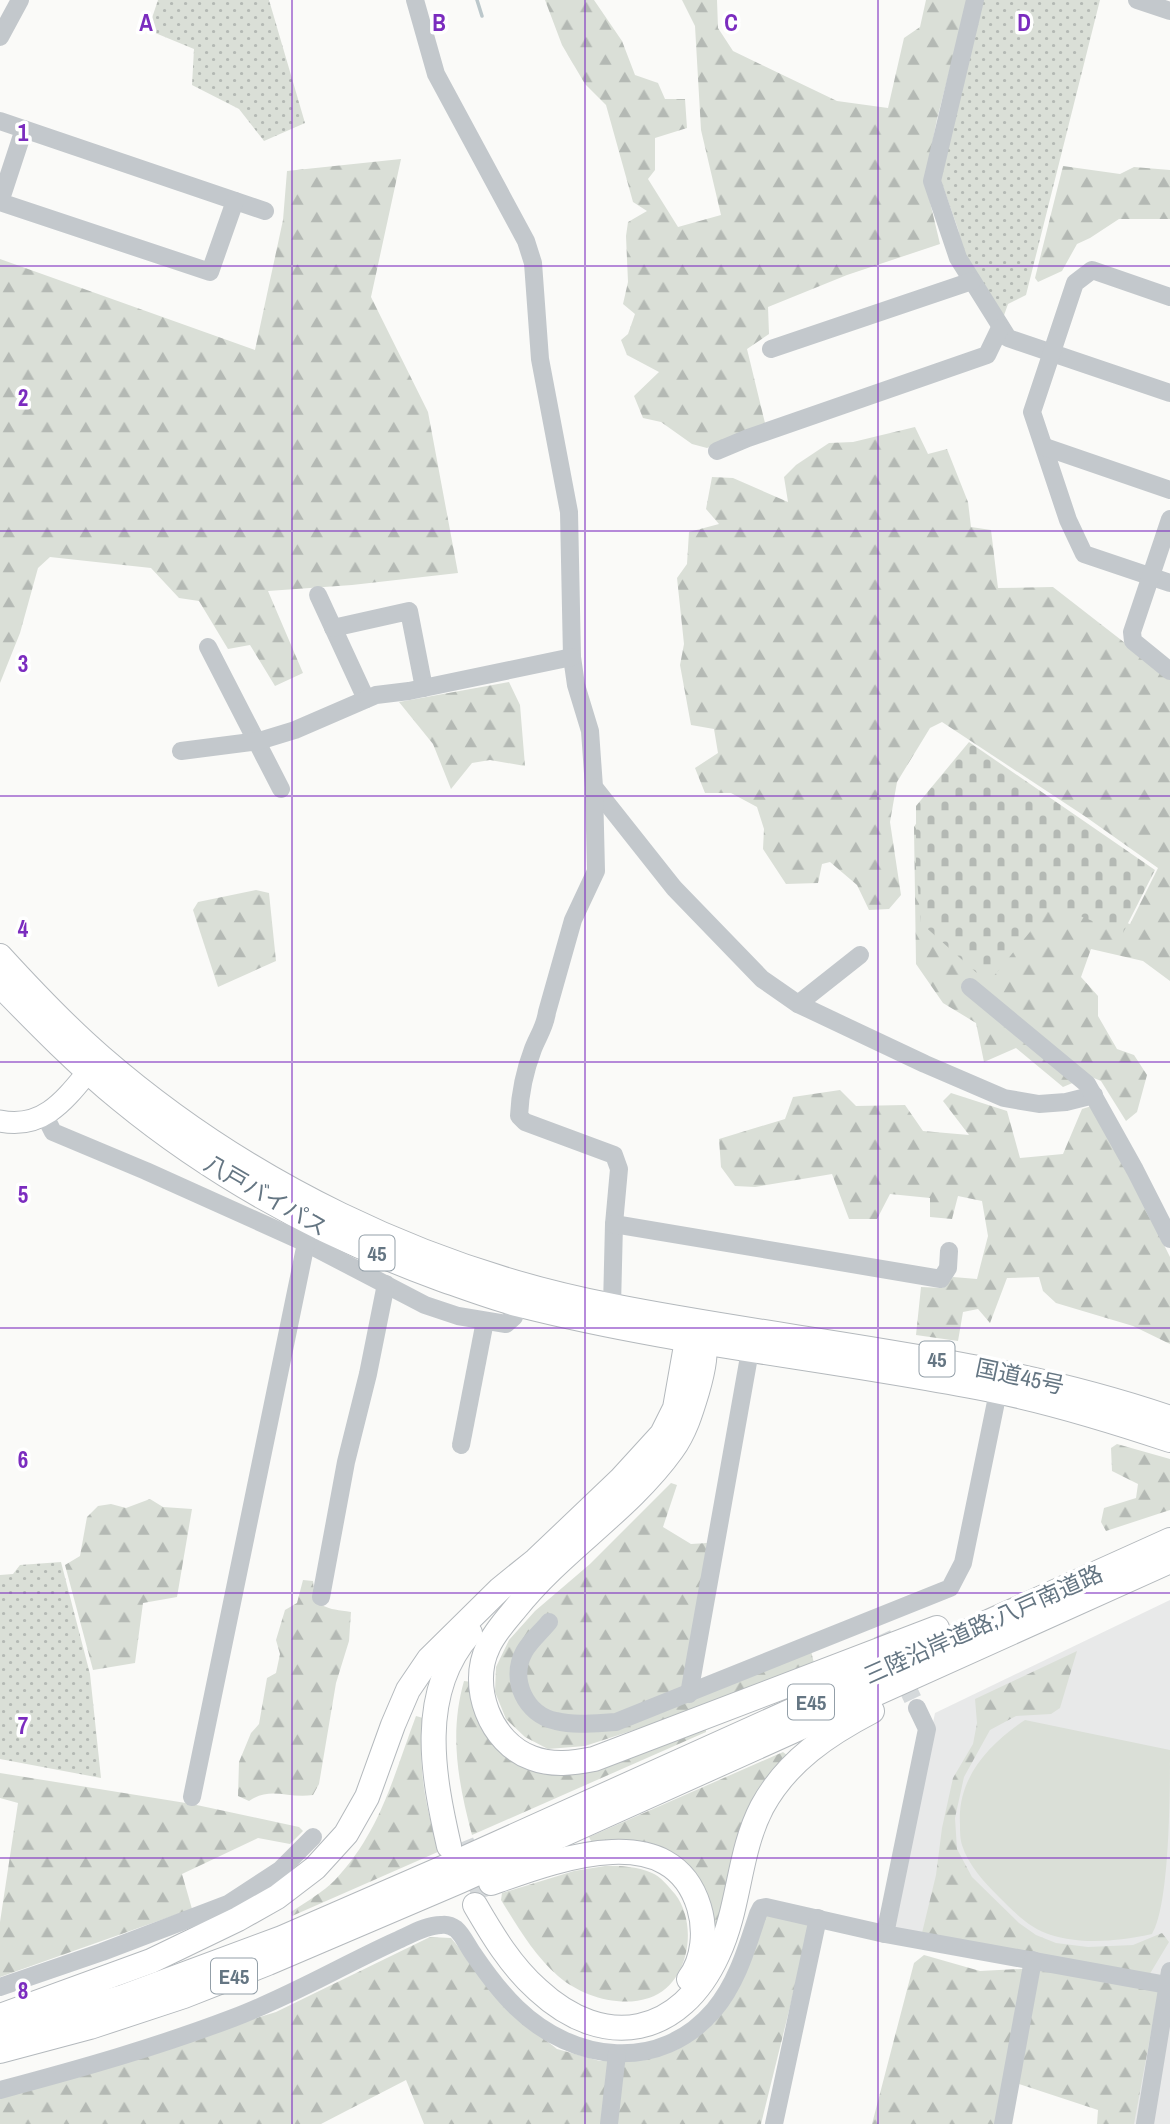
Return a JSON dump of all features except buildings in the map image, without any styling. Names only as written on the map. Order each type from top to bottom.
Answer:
[{"type":"highway","name":"八戸バイパス","points":[[0,956],[94,1064],[271,1178],[364,1226],[418,1249],[508,1280],[612,1306],[698,1335]]},
{"type":"highway","name":"八戸バイパス","points":[[0,985],[94,1064],[157,1127],[262,1196],[338,1236],[405,1266],[517,1305],[611,1327],[698,1335]]},
{"type":"highway","name":"国道45号","points":[[698,1335],[750,1351],[998,1392],[1069,1409],[1170,1440]]},
{"type":"highway","name":"国道45号","points":[[698,1335],[899,1352],[1075,1389],[1170,1418]]},
{"type":"highway","points":[[456,1858],[437,1793],[433,1761],[433,1724],[439,1694],[450,1664],[465,1638],[536,1572],[662,1434],[675,1408],[698,1335]]},
{"type":"highway","points":[[536,1572],[488,1646],[482,1667],[482,1691],[486,1711],[496,1729],[512,1746],[530,1757],[553,1763],[570,1763],[594,1759],[1170,1540]]},
{"type":"highway","name":"三陸沿岸道路;八戸南道路","points":[[456,1858],[1170,1540]]},
{"type":"highway","name":"三陸沿岸道路;八戸南道路","points":[[456,1858],[1077,1603],[1170,1561]]},
{"type":"highway","points":[[0,2015],[150,1961],[247,1914],[277,1897],[315,1868],[346,1834],[367,1797],[408,1690],[429,1659],[500,1589],[536,1572]]},
{"type":"highway","points":[[268,1963],[338,1942],[534,1868],[584,1854],[611,1851],[652,1856],[669,1865],[684,1878],[695,1892],[703,1920],[700,1955],[692,1976],[676,1995],[651,2010],[624,2016],[592,2011],[550,1985],[481,1904],[496,1942],[539,1991],[561,2007],[585,2020],[609,2027],[636,2027],[654,2023],[676,2011],[695,1993],[707,1976],[719,1952],[743,1858],[757,1820],[775,1786],[792,1766],[811,1748],[845,1725],[982,1657],[1077,1603]]},
{"type":"highway","name":"E45","points":[[0,2051],[102,2023],[184,1996],[268,1963],[456,1858]]},
{"type":"highway","name":"E45","points":[[0,2032],[123,1997],[282,1938],[456,1858]]},
{"type":"main road","points":[[0,1121],[27,1123],[45,1115],[55,1108],[94,1064]]},
{"type":"street","points":[[0,37],[20,0]]},
{"type":"street","points":[[415,0],[436,74],[526,241],[533,264],[540,359],[569,512],[572,657],[576,685],[590,731],[596,871],[573,920],[545,1025],[533,1048],[520,1094],[519,1116],[525,1122],[614,1155],[619,1168],[614,1224],[612,1306]]},
{"type":"street","points":[[975,0],[932,181],[958,258],[1008,338],[1170,393]]},
{"type":"street","points":[[1145,1],[1170,11]]},
{"type":"street","points":[[0,121],[265,211]]},
{"type":"street","points":[[24,129],[1,202],[210,272],[235,201]]},
{"type":"street","points":[[1169,291],[1092,270],[1075,283],[1032,412],[1068,520],[1084,554],[1170,583]]},
{"type":"street","points":[[771,349],[972,281]]},
{"type":"street","points":[[717,452],[748,438],[987,355],[1000,328]]},
{"type":"street","points":[[1045,447],[1170,490]]},
{"type":"street","points":[[1170,519],[1132,632],[1133,641],[1170,671]]},
{"type":"street","points":[[318,595],[366,699]]},
{"type":"street","points":[[333,628],[409,611],[424,688]]},
{"type":"street","points":[[208,647],[259,741],[281,789]]},
{"type":"street","points":[[181,751],[259,741],[295,730],[376,695],[424,688],[572,657]]},
{"type":"street","points":[[594,787],[674,888],[762,979],[798,1004],[1004,1098],[1039,1104],[1066,1102],[1094,1095]]},
{"type":"street","points":[[798,1004],[860,954]]},
{"type":"street","points":[[970,987],[1087,1084],[1170,1239]]},
{"type":"street","points":[[45,1115],[53,1132],[306,1243],[425,1305],[458,1316],[506,1324],[514,1317],[517,1305]]},
{"type":"street","points":[[614,1224],[941,1279],[948,1268],[949,1251]]},
{"type":"street","points":[[192,1797],[306,1243]]},
{"type":"street","points":[[321,1597],[346,1462],[368,1374],[386,1284]]},
{"type":"street","points":[[461,1445],[485,1321]]},
{"type":"street","points":[[689,1694],[750,1351]]},
{"type":"street","points":[[549,1622],[524,1652],[519,1667],[525,1702],[537,1714],[556,1721],[587,1724],[616,1722],[878,1626],[950,1588],[963,1563],[998,1392]]},
{"type":"street","points":[[886,1934],[927,1729],[917,1708]]},
{"type":"street","points":[[0,1987],[228,1904],[279,1870],[313,1837]]},
{"type":"street","points":[[0,2090],[140,2051],[234,2018],[300,1989],[371,1952],[442,1924],[457,1930],[498,1988],[542,2029],[567,2042],[596,2051],[641,2054],[665,2046],[698,2026],[715,2009],[730,1988],[761,1908],[766,1907],[886,1934],[1033,1960],[1169,1978],[1145,2124]]},
{"type":"street","points":[[774,2124],[818,1918]]},
{"type":"street","points":[[1003,2124],[1033,1960]]},
{"type":"street","points":[[609,2124],[617,2054]]},
{"type":"shaded area","points":[[1170,1600],[1170,2124],[1128,2124],[1156,1975],[891,1929],[935,1713]]},
{"type":"green space","points":[[158,0],[269,0],[305,123],[264,141],[239,109],[192,85],[194,49],[148,30]]},
{"type":"green space","points":[[545,0],[594,0],[622,41],[635,75],[658,83],[665,99],[685,99],[687,128],[655,138],[655,170],[648,179],[678,227],[721,215],[701,130],[695,26],[682,0],[717,0],[718,28],[733,51],[837,101],[888,108],[904,38],[920,27],[926,0],[968,0],[937,119],[925,181],[940,244],[847,275],[768,307],[769,334],[747,349],[765,423],[707,448],[692,444],[661,422],[643,418],[634,396],[659,372],[627,355],[621,340],[628,334],[635,314],[623,304],[628,282],[628,222],[647,211],[633,202],[606,105],[585,84],[562,45]]},
{"type":"green space","points":[[983,0],[1100,0],[1026,295],[1008,304],[1002,321],[964,256],[958,229],[940,178]]},
{"type":"green space","points":[[401,159],[371,297],[428,412],[458,573],[268,591],[303,673],[275,686],[250,645],[228,649],[199,601],[179,598],[151,568],[50,557],[38,568],[20,633],[0,683],[0,259],[255,350],[283,220],[287,171]]},
{"type":"green space","points":[[1063,166],[1120,174],[1134,167],[1170,170],[1170,219],[1119,219],[1077,244],[1062,271],[1038,282],[1035,278]]},
{"type":"green space","points":[[915,427],[928,454],[947,449],[968,502],[971,527],[991,530],[998,588],[1053,587],[1170,678],[1170,981],[1143,961],[1091,949],[1081,977],[1098,996],[1098,1016],[1117,1049],[1134,1055],[1147,1075],[1137,1112],[1126,1121],[1101,1081],[1089,1076],[1063,1087],[1016,1048],[984,1062],[976,1023],[943,1003],[916,964],[914,827],[929,802],[1054,898],[1130,924],[1158,868],[942,722],[930,728],[897,782],[890,822],[901,895],[889,909],[869,910],[857,885],[830,862],[822,864],[818,883],[786,884],[763,849],[764,829],[757,807],[731,793],[705,793],[695,768],[718,753],[714,729],[691,725],[680,665],[684,644],[677,578],[687,564],[689,532],[719,524],[706,509],[712,477],[733,478],[788,502],[784,477],[796,465],[829,443],[853,442]]},
{"type":"green space","points":[[509,682],[520,705],[525,766],[490,760],[472,763],[451,789],[433,744],[399,702]]},
{"type":"green space","points":[[969,742],[1155,870],[1123,933],[1052,905],[988,983],[921,923],[916,868],[916,806]]},
{"type":"green space","points":[[256,890],[269,893],[276,961],[218,987],[193,910],[198,902]]},
{"type":"green space","points":[[840,1090],[856,1106],[905,1105],[923,1131],[969,1135],[943,1101],[951,1093],[1007,1111],[1020,1158],[1063,1154],[1082,1109],[1095,1105],[1170,1257],[1170,1344],[1133,1326],[1056,1303],[1043,1291],[1039,1277],[1007,1278],[990,1323],[978,1309],[963,1312],[958,1341],[916,1335],[921,1287],[943,1288],[953,1277],[977,1279],[988,1236],[982,1201],[958,1196],[952,1219],[930,1217],[930,1198],[890,1194],[877,1219],[849,1219],[832,1174],[755,1187],[735,1186],[721,1167],[719,1139],[785,1119],[793,1097]]},
{"type":"green space","points":[[1117,1444],[1170,1459],[1170,1510],[1106,1531],[1101,1522],[1104,1508],[1136,1498],[1138,1484],[1112,1471],[1111,1448]]},
{"type":"green space","points":[[671,1483],[677,1485],[663,1527],[691,1544],[707,1543],[683,1702],[811,1651],[814,1663],[680,1715],[585,1746],[548,1749],[525,1737],[506,1719],[495,1692],[496,1667],[509,1640],[535,1611],[590,1564]]},
{"type":"green space","points":[[150,1499],[163,1507],[192,1509],[177,1597],[143,1603],[135,1663],[93,1670],[65,1565],[80,1556],[87,1517],[98,1506],[111,1504],[126,1508]]},
{"type":"green space","points":[[61,1562],[90,1674],[101,1778],[0,1759],[0,1575],[13,1574],[20,1565]]},
{"type":"green space","points":[[303,1580],[313,1581],[316,1598],[324,1606],[351,1612],[349,1641],[336,1683],[319,1784],[313,1795],[265,1794],[249,1801],[238,1796],[239,1762],[251,1733],[259,1724],[267,1678],[276,1673],[280,1654],[276,1640],[285,1610],[297,1603]]},
{"type":"green space","points":[[1077,1651],[1060,1708],[1051,1714],[1016,1716],[990,1730],[964,1777],[955,1818],[957,1849],[972,1877],[1019,1923],[1036,1935],[1056,1943],[1088,1947],[1133,1945],[1162,1933],[1169,1942],[1148,1977],[921,1937],[936,1875],[942,1828],[953,1778],[973,1744],[977,1723],[975,1699]]},
{"type":"green space","points":[[464,1681],[472,1682],[521,1765],[706,1727],[706,1732],[472,1835],[459,1777],[456,1739],[459,1701]]},
{"type":"green space","points":[[416,1716],[423,1718],[421,1752],[424,1785],[440,1851],[292,1916],[291,1912],[335,1880],[364,1842],[384,1802]]},
{"type":"green space","points":[[1025,1720],[1170,1750],[1166,1874],[1158,1919],[1152,1934],[1127,1939],[1089,1941],[1043,1932],[1010,1908],[968,1860],[960,1834],[960,1807],[970,1777],[988,1751]]},
{"type":"green space","points":[[783,1752],[788,1756],[716,1935],[672,1855],[638,1841],[592,1843],[589,1837]]},
{"type":"green space","points":[[0,1773],[192,1804],[299,1827],[303,1831],[290,1844],[258,1838],[182,1874],[192,1909],[0,1977],[0,1922],[18,1803],[0,1798]]},
{"type":"green space","points":[[623,1866],[655,1874],[675,1894],[687,1922],[686,1953],[681,1968],[663,1991],[649,1998],[613,2001],[589,1994],[567,1983],[549,1968],[534,1950],[501,1900],[502,1893],[574,1871]]},
{"type":"green space","points":[[765,1913],[811,1922],[761,2124],[424,2124],[406,2080],[321,2124],[0,2124],[0,2096],[276,2012],[430,1937],[451,1938],[519,2019],[557,2049],[600,2061],[645,2060],[678,2049],[714,2023],[739,1986]]},
{"type":"green space","points":[[924,1955],[980,1971],[1039,1968],[1159,1989],[1134,2124],[1097,2124],[1098,2110],[1004,2079],[996,2124],[872,2124],[914,1963]]},
{"type":"waterway","points":[[477,0],[482,16]]},
{"type":"tunnel","points":[[882,1634],[917,1708]]},
{"type":"tunnel","points":[[462,1842],[487,1902]]}]
